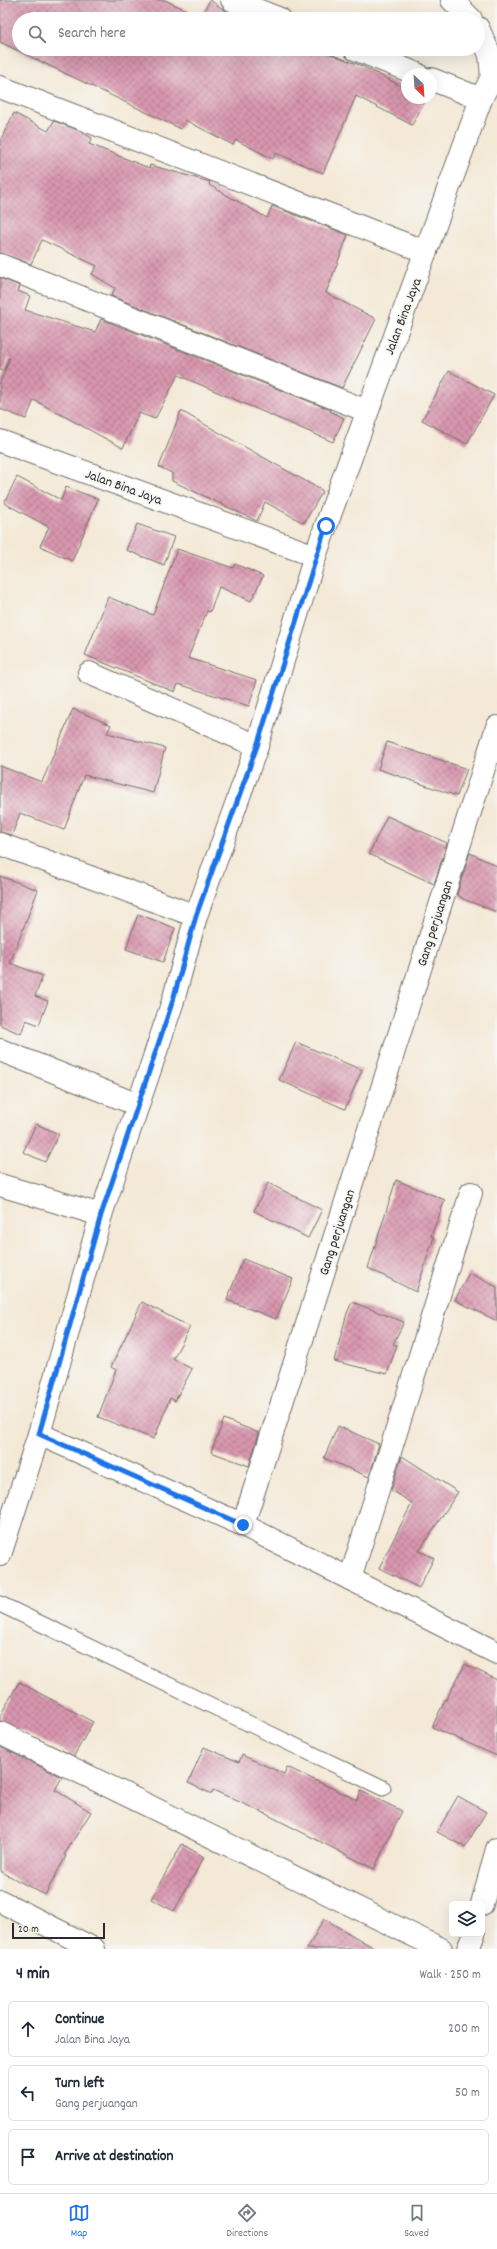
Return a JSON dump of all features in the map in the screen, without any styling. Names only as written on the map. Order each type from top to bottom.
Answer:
[{"type":"street","points":[[232,0],[262,12]]},
{"type":"street","points":[[452,0],[465,12]]},
{"type":"street","points":[[485,44],[490,55],[494,79]]},
{"type":"street","points":[[372,56],[402,68]]},
{"type":"street","name":"Jalan Bina Jaya","points":[[0,1555],[5,1526],[39,1434],[101,1215],[173,1000],[196,916],[257,746],[315,556],[481,99],[494,79]]},
{"type":"street","points":[[437,82],[481,99]]},
{"type":"street","points":[[0,87],[426,252]]},
{"type":"street","points":[[0,264],[367,411]]},
{"type":"street","name":"Jalan Bina Jaya","points":[[0,441],[315,556]]},
{"type":"street","points":[[89,673],[257,746]]},
{"type":"street","name":"Gang perjuangan","points":[[243,1525],[497,727]]},
{"type":"street","points":[[0,844],[196,916]]},
{"type":"street","points":[[0,1050],[138,1105]]},
{"type":"street","points":[[0,1185],[101,1215]]},
{"type":"street","points":[[350,1579],[471,1193]]},
{"type":"street","points":[[39,1434],[243,1525],[497,1653]]},
{"type":"street","points":[[0,1733],[441,1949]]},
{"type":"street","points":[[483,1901],[497,1849]]},
{"type":"street","points":[[0,1901],[94,1949]]},
{"type":"street","points":[[468,1949],[473,1937]]},
{"type":"lane","points":[[0,1604],[383,1788]]},
{"type":"building","points":[[0,0],[165,0],[190,12],[12,12],[12,48],[0,42]]},
{"type":"building","points":[[210,0],[227,12],[204,12]]},
{"type":"building","points":[[29,56],[336,56],[362,66],[401,86],[401,104],[423,104],[412,125],[356,96],[323,173],[276,153],[273,159],[236,140],[233,145],[185,120],[181,129]]},
{"type":"building","points":[[14,113],[48,131],[54,121],[78,130],[92,138],[89,144],[149,168],[150,165],[210,182],[209,185],[267,218],[272,206],[348,235],[326,293],[376,319],[342,388],[111,296],[115,288],[92,274],[97,266],[42,240],[31,264],[0,253],[0,141]]},
{"type":"building","points":[[0,278],[20,286],[18,291],[30,296],[25,310],[95,332],[101,319],[331,410],[330,411],[344,418],[333,442],[178,375],[155,419],[139,413],[123,448],[34,400],[26,419],[0,409],[0,383],[10,358],[8,358],[4,371],[0,370]]},
{"type":"building","points":[[449,371],[494,395],[467,444],[422,420]]},
{"type":"building","points":[[181,411],[323,491],[304,523],[265,502],[257,521],[172,481],[172,473],[159,467]]},
{"type":"building","points":[[17,477],[61,500],[66,487],[98,499],[72,561],[40,546],[49,527],[4,503]]},
{"type":"building","points":[[137,524],[174,537],[164,565],[126,550]]},
{"type":"building","points":[[177,549],[233,568],[235,564],[263,576],[251,601],[219,587],[210,612],[207,611],[188,658],[257,680],[249,706],[178,684],[175,692],[85,655],[108,597],[153,615]]},
{"type":"building","points":[[73,709],[111,725],[107,733],[165,748],[153,793],[84,775],[64,830],[20,813],[12,835],[0,832],[0,766],[42,782]]},
{"type":"building","points":[[387,742],[467,769],[457,796],[378,769]]},
{"type":"building","points":[[387,816],[447,843],[434,884],[369,854]]},
{"type":"building","points":[[470,853],[497,866],[497,912],[463,899],[457,894]]},
{"type":"building","points":[[0,876],[38,890],[10,963],[43,976],[35,996],[48,1001],[39,1025],[26,1020],[21,1034],[0,1025]]},
{"type":"building","points":[[138,914],[175,928],[163,962],[126,949]]},
{"type":"building","points":[[296,1042],[362,1070],[345,1109],[279,1080]]},
{"type":"building","points":[[36,1124],[59,1134],[45,1162],[23,1152]]},
{"type":"building","points":[[396,1180],[445,1200],[431,1236],[434,1237],[416,1292],[368,1268]]},
{"type":"building","points":[[268,1183],[322,1210],[308,1238],[254,1211]]},
{"type":"building","points":[[243,1259],[293,1279],[276,1319],[227,1300]]},
{"type":"building","points":[[469,1273],[497,1287],[497,1321],[455,1300]]},
{"type":"building","points":[[142,1302],[190,1327],[173,1359],[192,1369],[175,1401],[170,1398],[154,1439],[98,1417],[116,1370],[111,1367]]},
{"type":"building","points":[[352,1302],[404,1322],[393,1344],[397,1345],[387,1374],[334,1361],[347,1313]]},
{"type":"building","points":[[224,1419],[259,1433],[249,1466],[211,1452]]},
{"type":"building","points":[[338,1426],[379,1444],[369,1477],[324,1458]]},
{"type":"building","points":[[402,1456],[458,1492],[419,1551],[434,1558],[419,1588],[379,1568],[412,1503],[391,1490]]},
{"type":"building","points":[[465,1664],[497,1680],[497,1756],[432,1727]]},
{"type":"building","points":[[19,1682],[93,1722],[74,1756],[0,1721],[0,1716]]},
{"type":"building","points":[[0,1747],[62,1777],[55,1790],[91,1812],[64,1855],[66,1856],[45,1895],[0,1871]]},
{"type":"building","points":[[204,1747],[239,1762],[242,1755],[284,1774],[287,1767],[357,1800],[361,1791],[402,1811],[374,1869],[264,1813],[213,1790],[212,1794],[188,1783]]},
{"type":"building","points":[[458,1796],[486,1812],[465,1847],[437,1832]]},
{"type":"building","points":[[182,1844],[204,1857],[174,1911],[151,1899]]},
{"type":"building","points":[[324,1919],[376,1949],[307,1949]]},
{"type":"route","points":[[243,1525],[39,1434],[101,1215],[173,1000],[196,916],[257,746],[315,556],[326,526]]}]
